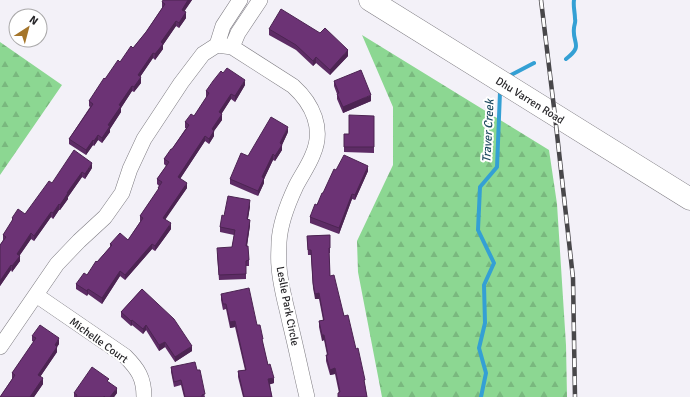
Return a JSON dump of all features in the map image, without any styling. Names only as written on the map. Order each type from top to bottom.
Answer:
[{"type":"main road","name":"Dhu Varren Road","points":[[370,0],[690,199]]},
{"type":"street","points":[[0,346],[57,264],[105,217],[122,193],[130,169],[144,139],[181,83],[203,54],[217,45],[222,26],[239,0],[257,5],[238,33],[232,47]]},
{"type":"street","name":"Leslie Park Circle","points":[[217,45],[232,47],[294,86],[311,107],[315,117],[317,135],[315,150],[290,200],[279,240],[278,267],[307,397]]},
{"type":"street","name":"Michelle Court","points":[[36,295],[125,356],[142,379],[144,397]]},
{"type":"green space","points":[[362,35],[549,150],[557,204],[566,345],[567,397],[382,397],[358,272],[357,241],[393,165],[393,107]]},
{"type":"green space","points":[[0,42],[62,85],[0,175]]},
{"type":"building","points":[[163,0],[188,0],[182,10],[186,12],[179,23],[176,21],[161,42],[163,44],[155,54],[153,53],[138,75],[141,77],[134,87],[132,86],[119,105],[121,106],[108,125],[110,126],[102,138],[98,135],[86,150],[69,139],[93,104],[89,101],[104,78],[105,79],[118,60],[120,62],[131,46],[133,48],[146,32],[165,4],[162,2]]},
{"type":"building","points":[[281,9],[320,33],[325,28],[348,50],[330,70],[316,57],[313,61],[296,45],[269,29]]},
{"type":"building","points":[[227,68],[245,80],[235,96],[231,94],[219,112],[222,114],[212,129],[214,131],[209,139],[205,136],[178,177],[187,183],[163,218],[171,223],[155,246],[152,244],[125,275],[120,271],[102,298],[88,289],[87,291],[76,284],[84,273],[87,275],[96,261],[97,262],[112,245],[110,244],[120,233],[128,240],[143,218],[140,216],[162,182],[157,179],[169,162],[164,159],[189,125],[185,122],[191,114],[194,116],[209,93],[206,91],[221,71],[223,73]]},
{"type":"building","points":[[361,70],[371,95],[343,107],[337,94],[339,93],[334,81]]},
{"type":"building","points":[[349,115],[374,116],[374,147],[344,147],[344,134],[349,134]]},
{"type":"building","points":[[271,117],[288,127],[280,143],[282,145],[275,156],[273,154],[262,177],[264,178],[258,191],[230,179],[241,153],[248,156]]},
{"type":"building","points":[[74,150],[92,163],[85,174],[82,172],[60,205],[59,204],[53,213],[51,212],[34,236],[31,233],[17,254],[20,256],[12,266],[11,265],[0,281],[0,245],[6,237],[3,235],[13,219],[12,218],[18,209],[25,214],[49,181],[52,183]]},
{"type":"building","points":[[344,155],[368,166],[355,195],[352,194],[339,228],[310,217],[315,204],[317,205],[334,169],[336,170]]},
{"type":"building","points":[[228,196],[250,200],[247,219],[250,220],[246,246],[248,246],[249,260],[246,261],[246,274],[219,275],[217,248],[232,247],[235,230],[220,227]]},
{"type":"building","points":[[330,235],[330,276],[334,275],[344,316],[348,315],[356,349],[358,348],[367,397],[338,397],[338,393],[340,392],[335,368],[330,370],[326,355],[328,355],[324,335],[322,335],[319,321],[324,320],[319,293],[315,294],[311,250],[308,250],[307,236]]},
{"type":"building","points":[[249,288],[257,325],[260,325],[268,365],[270,364],[274,378],[268,379],[272,397],[244,397],[238,371],[246,370],[235,321],[230,322],[226,304],[223,304],[221,294]]},
{"type":"building","points":[[142,289],[174,319],[192,346],[175,357],[165,342],[159,345],[146,325],[143,329],[121,312]]},
{"type":"building","points":[[40,325],[59,338],[55,345],[57,347],[38,375],[43,378],[30,397],[0,397],[15,375],[12,373],[36,338],[32,336]]},
{"type":"building","points":[[195,362],[197,370],[200,370],[205,394],[202,395],[202,397],[185,397],[181,380],[174,382],[171,367]]},
{"type":"building","points":[[92,367],[109,379],[107,381],[117,388],[110,397],[76,397],[77,395],[74,393]]},
{"type":"waterway","name":"Traver Creek","points":[[566,59],[576,47],[574,33],[574,0]]},
{"type":"waterway","name":"Traver Creek","points":[[511,75],[534,63]]},
{"type":"waterway","name":"Traver Creek","points":[[481,397],[486,373],[479,348],[485,323],[484,285],[494,263],[478,230],[480,187],[497,167],[500,92]]},
{"type":"railway","points":[[541,0],[573,278],[575,397]]}]
